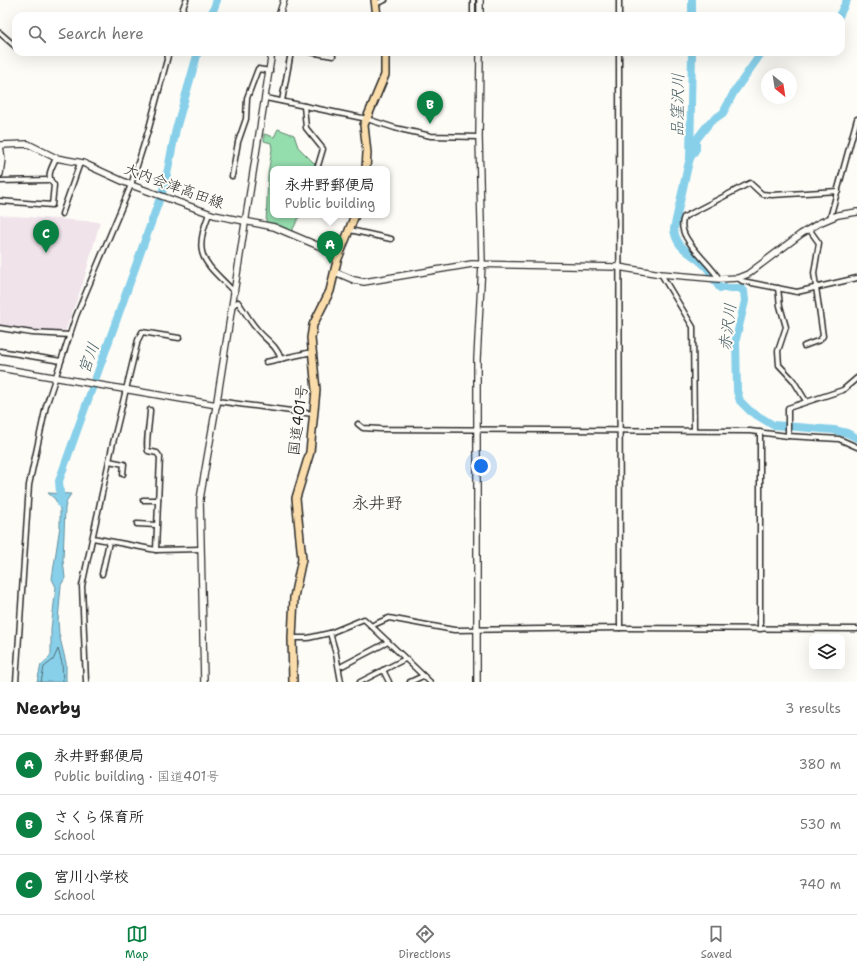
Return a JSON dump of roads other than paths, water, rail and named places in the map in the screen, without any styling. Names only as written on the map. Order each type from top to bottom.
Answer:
[{"type":"highway","points":[[375,2],[376,12]]},
{"type":"highway","points":[[366,166],[367,153],[364,128],[385,75],[385,56]]},
{"type":"highway","name":"国道401号","points":[[293,682],[292,638],[295,589],[302,559],[296,498],[310,452],[316,380],[312,352],[312,330],[330,291],[340,255],[354,218]]},
{"type":"street","points":[[182,12],[186,0]]},
{"type":"street","points":[[280,12],[284,0]]},
{"type":"street","points":[[375,2],[385,0]]},
{"type":"street","points":[[473,0],[473,12]]},
{"type":"street","points":[[480,0],[480,12]]},
{"type":"street","points":[[619,0],[619,12]]},
{"type":"street","points":[[0,33],[12,44]]},
{"type":"street","points":[[16,682],[29,485],[46,406],[79,308],[131,185],[149,128],[168,56]]},
{"type":"street","points":[[204,682],[200,499],[235,293],[272,56]]},
{"type":"street","points":[[282,101],[290,56]]},
{"type":"street","points":[[477,682],[477,359],[482,264],[479,137],[480,56]]},
{"type":"street","points":[[619,56],[618,429],[620,628]]},
{"type":"street","points":[[232,176],[238,142],[246,119],[249,93],[258,69],[270,71]]},
{"type":"street","points":[[266,98],[367,119],[395,128],[435,137],[479,137]]},
{"type":"street","points":[[304,106],[306,128],[323,149],[318,166]]},
{"type":"street","points":[[830,218],[857,119]]},
{"type":"street","name":"大内会津高田線","points":[[0,174],[2,159],[0,146],[28,144],[56,158],[80,163],[131,185],[210,214],[274,227],[340,255]]},
{"type":"street","points":[[0,202],[52,205],[54,185],[49,180],[48,176],[56,158]]},
{"type":"street","points":[[62,214],[80,163]]},
{"type":"street","points":[[0,181],[49,180]]},
{"type":"street","points":[[719,278],[713,268],[691,246],[683,232],[681,222],[684,217],[750,183],[762,194],[772,195],[838,191]]},
{"type":"street","points":[[335,272],[354,280],[364,282],[472,264],[482,264],[618,267],[661,274],[738,278],[748,274],[809,229],[830,218],[857,212]]},
{"type":"street","points":[[210,214],[200,239],[203,258],[235,293]]},
{"type":"street","points":[[804,346],[820,340],[823,336],[814,273],[819,243],[809,229]]},
{"type":"street","points":[[350,230],[391,239]]},
{"type":"street","points":[[661,274],[692,327],[694,430]]},
{"type":"street","points":[[738,278],[742,281],[797,292],[857,278]]},
{"type":"street","points":[[778,288],[780,306],[786,327],[778,351],[779,365],[793,380],[806,401]]},
{"type":"street","points":[[233,305],[238,302],[256,328],[275,346],[281,359]]},
{"type":"street","points":[[0,328],[32,333],[70,335]]},
{"type":"street","points":[[86,682],[82,586],[124,389],[138,340],[142,332],[179,338]]},
{"type":"street","points":[[0,351],[61,361]]},
{"type":"street","points":[[266,362],[312,352]]},
{"type":"street","points":[[0,368],[56,379],[217,403],[313,414]]},
{"type":"street","points":[[788,436],[788,408],[843,390],[857,378]]},
{"type":"street","points":[[150,410],[150,428],[146,447],[148,451],[160,455],[156,550]]},
{"type":"street","points":[[358,424],[364,428],[618,429],[760,432],[788,436],[839,439],[857,447]]},
{"type":"street","points":[[760,432],[760,629]]},
{"type":"street","points":[[109,461],[124,464],[123,474]]},
{"type":"street","points":[[142,500],[158,500]]},
{"type":"street","points":[[137,524],[156,525]]},
{"type":"street","points":[[92,538],[156,550],[201,549]]},
{"type":"street","points":[[102,574],[109,542]]},
{"type":"street","points":[[371,626],[389,618],[440,629],[857,629]]},
{"type":"street","points":[[292,638],[308,638],[330,633],[364,619],[430,682]]},
{"type":"street","points":[[330,633],[336,654],[341,682]]},
{"type":"street","points":[[342,666],[388,642]]},
{"type":"street","points":[[360,682],[405,659]]},
{"type":"street","points":[[383,670],[389,682]]},
{"type":"street","points":[[412,682],[423,676]]},
{"type":"water","points":[[48,493],[71,494],[67,500],[65,508],[63,560],[65,578],[61,585],[58,621],[59,634],[66,663],[66,682],[37,682],[41,665],[49,658],[51,654],[51,629],[56,587],[52,579],[60,526],[60,509],[55,499]]},
{"type":"waterway","name":"宮川","points":[[212,12],[217,0]]},
{"type":"waterway","name":"品窪沢川","points":[[692,0],[692,12]]},
{"type":"waterway","name":"赤沢川","points":[[841,12],[847,0]]},
{"type":"waterway","name":"宮川","points":[[61,504],[59,481],[165,184],[176,129],[197,56]]},
{"type":"waterway","name":"品窪沢川","points":[[690,158],[692,56]]},
{"type":"waterway","name":"赤沢川","points":[[759,56],[734,92],[723,113],[710,122],[696,140],[696,149],[690,158],[674,229],[678,242],[687,252],[708,269],[720,288],[739,288],[744,291],[745,301],[736,339],[737,391],[740,401],[750,411],[773,425],[834,430],[847,433],[857,438]]},
{"type":"place","name":"さくら保育所","points":[[430,124]]},
{"type":"place","name":"宮川小学校","points":[[46,253]]},
{"type":"place","name":"永井野郵便局","points":[[330,264]]},
{"type":"district","name":"永井野","points":[[377,503]]}]
